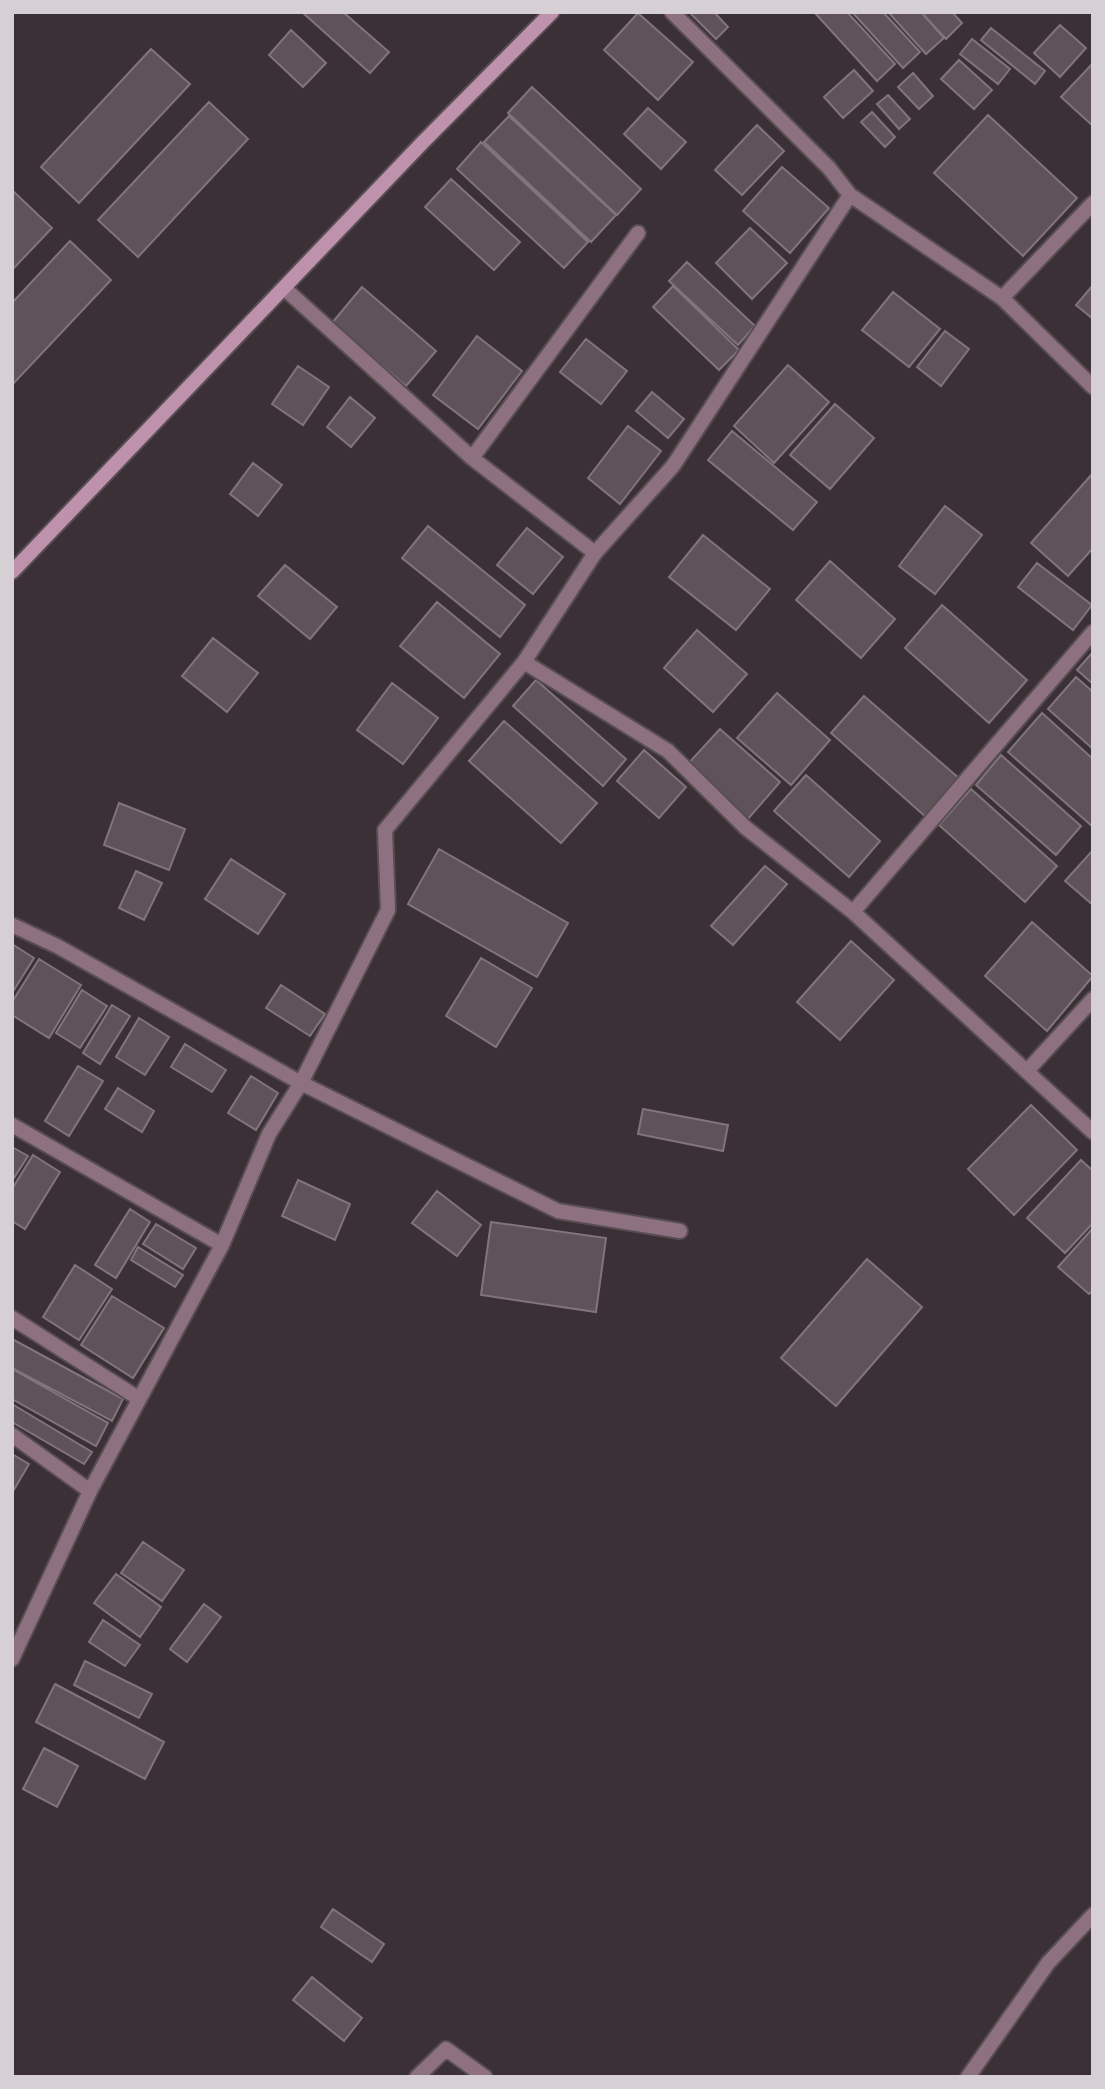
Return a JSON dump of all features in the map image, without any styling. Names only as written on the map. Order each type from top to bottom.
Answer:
[{"type":"main road","points":[[12,572],[552,12]]},
{"type":"street","points":[[672,12],[829,168],[850,195],[1002,298],[1093,387]]},
{"type":"street","points":[[12,1659],[90,1491],[222,1245],[269,1133],[301,1083],[388,910],[385,830],[524,662],[594,553],[673,466],[850,195]]},
{"type":"street","points":[[1002,298],[1093,203]]},
{"type":"street","points":[[472,458],[638,233]]},
{"type":"street","points":[[284,288],[472,458],[594,553]]},
{"type":"street","points":[[853,912],[1093,632]]},
{"type":"street","points":[[524,662],[668,751],[746,828],[853,912],[1093,1132]]},
{"type":"street","points":[[12,925],[57,946],[301,1083],[558,1211],[680,1231]]},
{"type":"street","points":[[1027,1071],[1093,999]]},
{"type":"street","points":[[12,1125],[222,1245]]},
{"type":"street","points":[[12,1318],[138,1398]]},
{"type":"street","points":[[12,1435],[90,1491]]},
{"type":"street","points":[[968,2077],[1048,1963],[1093,1915]]},
{"type":"street","points":[[417,2077],[446,2049],[485,2077]]},
{"type":"building","points":[[302,12],[343,12],[389,52],[370,73]]},
{"type":"building","points":[[689,12],[714,12],[728,27],[716,39]]},
{"type":"building","points":[[814,12],[847,12],[895,64],[877,81]]},
{"type":"building","points":[[852,12],[883,12],[920,52],[903,68]]},
{"type":"building","points":[[888,12],[921,12],[944,38],[926,54]]},
{"type":"building","points":[[921,12],[952,12],[962,23],[946,39]]},
{"type":"building","points":[[638,13],[693,62],[658,100],[604,50]]},
{"type":"building","points":[[1060,25],[1086,48],[1060,77],[1034,53]]},
{"type":"building","points":[[991,28],[1045,71],[1035,84],[981,40]]},
{"type":"building","points":[[291,30],[326,63],[303,87],[269,55]]},
{"type":"building","points":[[972,39],[1010,69],[998,84],[960,54]]},
{"type":"building","points":[[151,49],[190,84],[79,203],[41,167]]},
{"type":"building","points":[[959,60],[992,90],[974,109],[941,79]]},
{"type":"building","points":[[1093,63],[1093,126],[1061,97]]},
{"type":"building","points":[[854,70],[873,91],[843,118],[824,97]]},
{"type":"building","points":[[913,73],[933,96],[919,109],[898,87]]},
{"type":"building","points":[[532,87],[641,189],[617,215],[508,113]]},
{"type":"building","points":[[888,95],[910,119],[899,129],[877,104]]},
{"type":"building","points":[[209,102],[248,139],[138,257],[98,220]]},
{"type":"building","points":[[648,108],[686,142],[661,169],[624,134]]},
{"type":"building","points":[[872,112],[895,137],[885,147],[861,122]]},
{"type":"building","points":[[988,115],[1077,198],[1023,256],[934,173]]},
{"type":"building","points":[[509,116],[616,215],[591,242],[484,142]]},
{"type":"building","points":[[757,125],[784,151],[742,195],[715,170]]},
{"type":"building","points":[[481,142],[588,242],[564,268],[457,169]]},
{"type":"building","points":[[782,167],[829,208],[790,253],[743,211]]},
{"type":"building","points":[[451,179],[520,242],[494,270],[425,207]]},
{"type":"building","points":[[14,192],[52,228],[12,270],[12,194]]},
{"type":"building","points":[[750,228],[787,263],[752,299],[716,263]]},
{"type":"building","points":[[70,241],[111,280],[12,385],[12,303]]},
{"type":"building","points":[[687,262],[755,326],[738,345],[669,281]]},
{"type":"building","points":[[1093,285],[1093,319],[1076,305]]},
{"type":"building","points":[[673,286],[739,350],[719,370],[653,307]]},
{"type":"building","points":[[362,287],[436,351],[406,386],[332,323]]},
{"type":"building","points":[[893,292],[940,329],[909,367],[862,330]]},
{"type":"building","points":[[945,331],[969,349],[941,386],[917,367]]},
{"type":"building","points":[[477,336],[522,371],[478,429],[433,395]]},
{"type":"building","points":[[586,339],[627,371],[601,404],[560,372]]},
{"type":"building","points":[[788,365],[829,402],[774,463],[734,426]]},
{"type":"building","points":[[298,366],[329,387],[303,425],[272,404]]},
{"type":"building","points":[[652,392],[684,419],[668,438],[636,411]]},
{"type":"building","points":[[350,397],[375,418],[351,447],[327,427]]},
{"type":"building","points":[[835,404],[874,438],[830,489],[790,455]]},
{"type":"building","points":[[628,426],[661,451],[620,504],[588,478]]},
{"type":"building","points":[[732,431],[817,502],[793,530],[708,460]]},
{"type":"building","points":[[253,463],[282,485],[258,516],[230,494]]},
{"type":"building","points":[[1093,473],[1093,548],[1068,576],[1031,543]]},
{"type":"building","points":[[945,506],[982,535],[935,594],[899,566]]},
{"type":"building","points":[[428,526],[525,605],[500,637],[402,558]]},
{"type":"building","points":[[527,528],[563,557],[533,594],[497,565]]},
{"type":"building","points":[[703,535],[770,589],[736,630],[669,577]]},
{"type":"building","points":[[830,561],[895,619],[861,658],[796,600]]},
{"type":"building","points":[[1037,563],[1092,605],[1073,630],[1018,587]]},
{"type":"building","points":[[285,565],[337,607],[310,639],[258,596]]},
{"type":"building","points":[[437,602],[500,654],[464,698],[400,646]]},
{"type":"building","points":[[942,605],[1027,680],[989,723],[905,648]]},
{"type":"building","points":[[697,630],[747,674],[713,712],[664,668]]},
{"type":"building","points":[[213,638],[258,673],[227,712],[182,676]]},
{"type":"building","points":[[1093,652],[1093,684],[1077,670]]},
{"type":"building","points":[[1076,677],[1093,692],[1093,749],[1048,709]]},
{"type":"building","points":[[536,680],[626,759],[603,786],[513,706]]},
{"type":"building","points":[[392,683],[438,718],[403,764],[357,730]]},
{"type":"building","points":[[777,693],[830,740],[791,785],[737,738]]},
{"type":"building","points":[[864,696],[960,779],[926,817],[831,733]]},
{"type":"building","points":[[1042,713],[1093,759],[1093,827],[1008,752]]},
{"type":"building","points":[[504,721],[597,803],[561,843],[469,761]]},
{"type":"building","points":[[720,729],[780,782],[747,820],[686,766]]},
{"type":"building","points":[[644,750],[686,787],[659,818],[617,781]]},
{"type":"building","points":[[1001,755],[1081,826],[1056,855],[976,785]]},
{"type":"building","points":[[806,775],[880,841],[849,877],[774,811]]},
{"type":"building","points":[[971,789],[1057,866],[1025,902],[939,825]]},
{"type":"building","points":[[119,803],[185,829],[169,870],[104,845]]},
{"type":"building","points":[[439,849],[568,923],[537,977],[408,904]]},
{"type":"building","points":[[1093,850],[1093,905],[1065,881]]},
{"type":"building","points":[[231,859],[285,894],[258,934],[205,899]]},
{"type":"building","points":[[765,866],[787,884],[733,945],[711,926]]},
{"type":"building","points":[[136,871],[162,883],[144,920],[119,908]]},
{"type":"building","points":[[1032,922],[1093,976],[1047,1031],[985,976]]},
{"type":"building","points":[[851,941],[894,980],[840,1040],[797,1002]]},
{"type":"building","points":[[12,944],[34,958],[12,993]]},
{"type":"building","points":[[481,958],[532,988],[496,1047],[446,1016]]},
{"type":"building","points":[[39,959],[81,985],[49,1038],[12,1015],[12,1002]]},
{"type":"building","points":[[281,985],[325,1014],[310,1036],[266,1008]]},
{"type":"building","points":[[82,990],[107,1006],[80,1048],[56,1033]]},
{"type":"building","points":[[112,1005],[130,1016],[100,1064],[83,1053]]},
{"type":"building","points":[[139,1018],[169,1037],[145,1075],[116,1057]]},
{"type":"building","points":[[185,1044],[226,1070],[212,1092],[171,1067]]},
{"type":"building","points":[[78,1066],[103,1081],[69,1136],[45,1121]]},
{"type":"building","points":[[251,1076],[278,1093],[256,1130],[228,1113]]},
{"type":"building","points":[[118,1088],[154,1111],[142,1132],[105,1109]]},
{"type":"building","points":[[1031,1105],[1077,1150],[1014,1215],[968,1169]]},
{"type":"building","points":[[643,1109],[728,1125],[723,1151],[638,1134]]},
{"type":"building","points":[[12,1147],[28,1156],[12,1181]]},
{"type":"building","points":[[33,1155],[60,1172],[25,1229],[12,1221],[12,1189]]},
{"type":"building","points":[[1081,1160],[1093,1171],[1093,1223],[1065,1253],[1027,1218]]},
{"type":"building","points":[[298,1180],[350,1204],[335,1240],[282,1216]]},
{"type":"building","points":[[437,1191],[481,1225],[457,1256],[412,1223]]},
{"type":"building","points":[[130,1209],[150,1222],[116,1278],[95,1265]]},
{"type":"building","points":[[491,1222],[606,1238],[596,1312],[481,1295]]},
{"type":"building","points":[[156,1224],[196,1248],[183,1269],[143,1244]]},
{"type":"building","points":[[1093,1228],[1093,1290],[1089,1294],[1058,1267]]},
{"type":"building","points":[[138,1247],[183,1275],[175,1287],[131,1260]]},
{"type":"building","points":[[867,1259],[922,1307],[836,1406],[781,1358]]},
{"type":"building","points":[[75,1265],[112,1289],[79,1340],[43,1317]]},
{"type":"building","points":[[112,1296],[164,1328],[133,1378],[81,1345]]},
{"type":"building","points":[[12,1339],[123,1399],[112,1421],[12,1368]]},
{"type":"building","points":[[12,1369],[108,1423],[96,1446],[12,1399]]},
{"type":"building","points":[[12,1404],[92,1452],[84,1464],[12,1422]]},
{"type":"building","points":[[12,1454],[29,1464],[12,1493]]},
{"type":"building","points":[[143,1542],[184,1570],[162,1601],[121,1573]]},
{"type":"building","points":[[116,1574],[161,1607],[140,1637],[94,1603]]},
{"type":"building","points":[[204,1604],[221,1617],[187,1662],[170,1649]]},
{"type":"building","points":[[103,1620],[140,1645],[125,1666],[89,1642]]},
{"type":"building","points":[[85,1661],[152,1694],[139,1718],[74,1685]]},
{"type":"building","points":[[55,1684],[164,1742],[145,1779],[36,1722]]},
{"type":"building","points":[[44,1748],[78,1766],[57,1807],[23,1789]]},
{"type":"building","points":[[333,1909],[384,1944],[372,1962],[321,1927]]},
{"type":"building","points":[[312,1977],[362,2018],[344,2041],[293,2000]]}]
